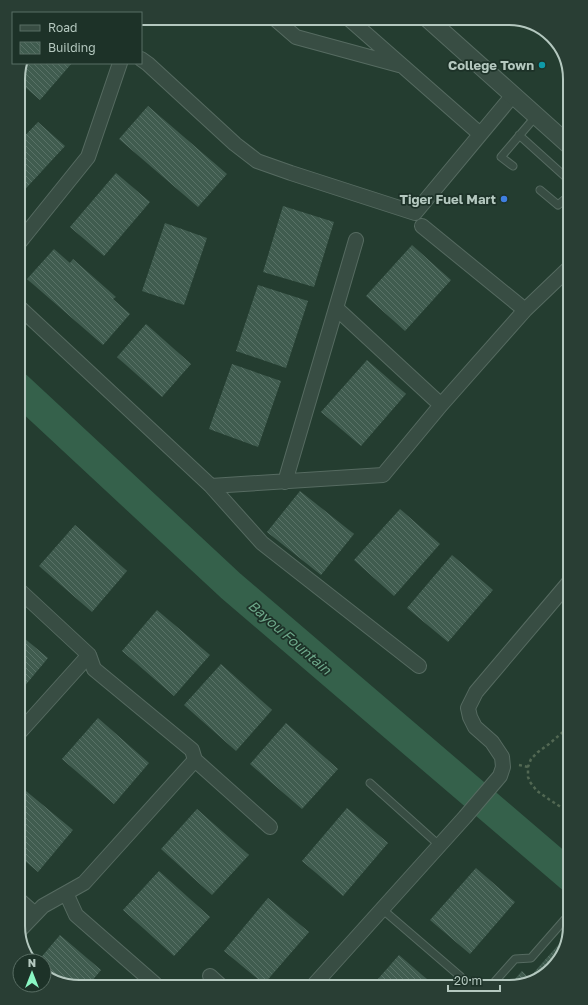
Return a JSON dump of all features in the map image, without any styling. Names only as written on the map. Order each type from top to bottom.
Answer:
[{"type":"street","points":[[282,25],[296,37],[402,65]]},
{"type":"street","points":[[356,25],[480,134]]},
{"type":"street","points":[[435,25],[563,140]]},
{"type":"street","points":[[142,60],[235,144],[257,161],[414,213],[513,95]]},
{"type":"street","points":[[25,235],[88,157],[120,64]]},
{"type":"street","points":[[422,226],[525,310]]},
{"type":"street","points":[[285,482],[356,240]]},
{"type":"street","points":[[211,486],[383,475],[441,405],[525,310],[563,274]]},
{"type":"street","points":[[336,308],[441,405]]},
{"type":"street","points":[[25,313],[211,486],[262,543],[418,666]]},
{"type":"street","points":[[318,980],[500,776],[503,767],[502,757],[492,742],[475,727],[470,717],[468,708],[476,692],[563,589]]},
{"type":"street","points":[[25,596],[89,655],[94,669],[192,750],[195,760],[270,827]]},
{"type":"street","points":[[25,726],[89,655]]},
{"type":"street","points":[[25,925],[43,906],[84,883],[195,760]]},
{"type":"street","points":[[66,892],[76,915],[150,980]]},
{"type":"street","points":[[25,905],[35,914]]},
{"type":"street","points":[[210,976],[214,980]]},
{"type":"lane","points":[[513,166],[502,157],[536,116]]},
{"type":"lane","points":[[520,135],[563,174]]},
{"type":"lane","points":[[540,190],[558,205],[563,201]]},
{"type":"lane","points":[[370,783],[439,845]]},
{"type":"lane","points":[[382,909],[461,977]]},
{"type":"lane","points":[[496,980],[515,959],[531,958],[563,921]]},
{"type":"path","points":[[563,732],[531,759],[528,767],[528,777],[537,791],[563,808]]},
{"type":"building","points":[[27,64],[71,64],[40,100],[25,87]]},
{"type":"building","points":[[148,106],[227,174],[198,207],[119,139]]},
{"type":"building","points":[[38,122],[65,146],[25,189],[25,136]]},
{"type":"building","points":[[116,173],[150,202],[104,256],[70,227]]},
{"type":"building","points":[[283,206],[334,222],[314,287],[263,272]]},
{"type":"building","points":[[165,223],[207,238],[184,305],[142,291]]},
{"type":"building","points":[[412,245],[451,280],[405,331],[366,296]]},
{"type":"building","points":[[54,249],[70,263],[73,259],[116,297],[113,299],[130,314],[103,345],[27,279]]},
{"type":"building","points":[[258,285],[308,301],[286,368],[236,351]]},
{"type":"building","points":[[146,324],[191,364],[162,397],[117,357]]},
{"type":"building","points":[[367,360],[406,394],[361,446],[321,412]]},
{"type":"building","points":[[232,364],[281,381],[258,447],[209,429]]},
{"type":"building","points":[[300,491],[354,534],[321,575],[267,532]]},
{"type":"building","points":[[400,509],[440,544],[394,596],[354,560]]},
{"type":"building","points":[[75,525],[127,571],[92,612],[39,566]]},
{"type":"building","points":[[452,555],[493,590],[448,642],[407,608]]},
{"type":"building","points":[[157,610],[210,655],[174,696],[122,651]]},
{"type":"building","points":[[25,639],[48,658],[25,686]]},
{"type":"building","points":[[221,664],[272,710],[236,751],[184,705]]},
{"type":"building","points":[[98,718],[149,763],[114,804],[62,759]]},
{"type":"building","points":[[286,723],[338,769],[302,809],[250,764]]},
{"type":"building","points":[[25,790],[73,830],[38,872],[25,861]]},
{"type":"building","points":[[347,808],[388,843],[343,896],[302,861]]},
{"type":"building","points":[[197,809],[249,855],[212,895],[161,849]]},
{"type":"building","points":[[476,868],[515,902],[470,954],[430,920]]},
{"type":"building","points":[[159,871],[210,917],[174,956],[123,910]]},
{"type":"building","points":[[268,898],[309,932],[267,980],[259,980],[224,951]]},
{"type":"building","points":[[60,935],[101,970],[93,980],[68,979],[52,972],[52,953],[45,953]]},
{"type":"building","points":[[559,944],[550,962],[545,967],[532,974]]},
{"type":"building","points":[[399,955],[428,980],[377,980]]},
{"type":"building","points":[[522,971],[527,976],[515,979]]},
{"type":"waterway","name":"Bayou Fountain","points":[[25,395],[231,586],[563,870]]},
{"type":"place","name":"College Town","points":[[542,65]]},
{"type":"place","name":"Tiger Fuel Mart","points":[[504,199]]}]
